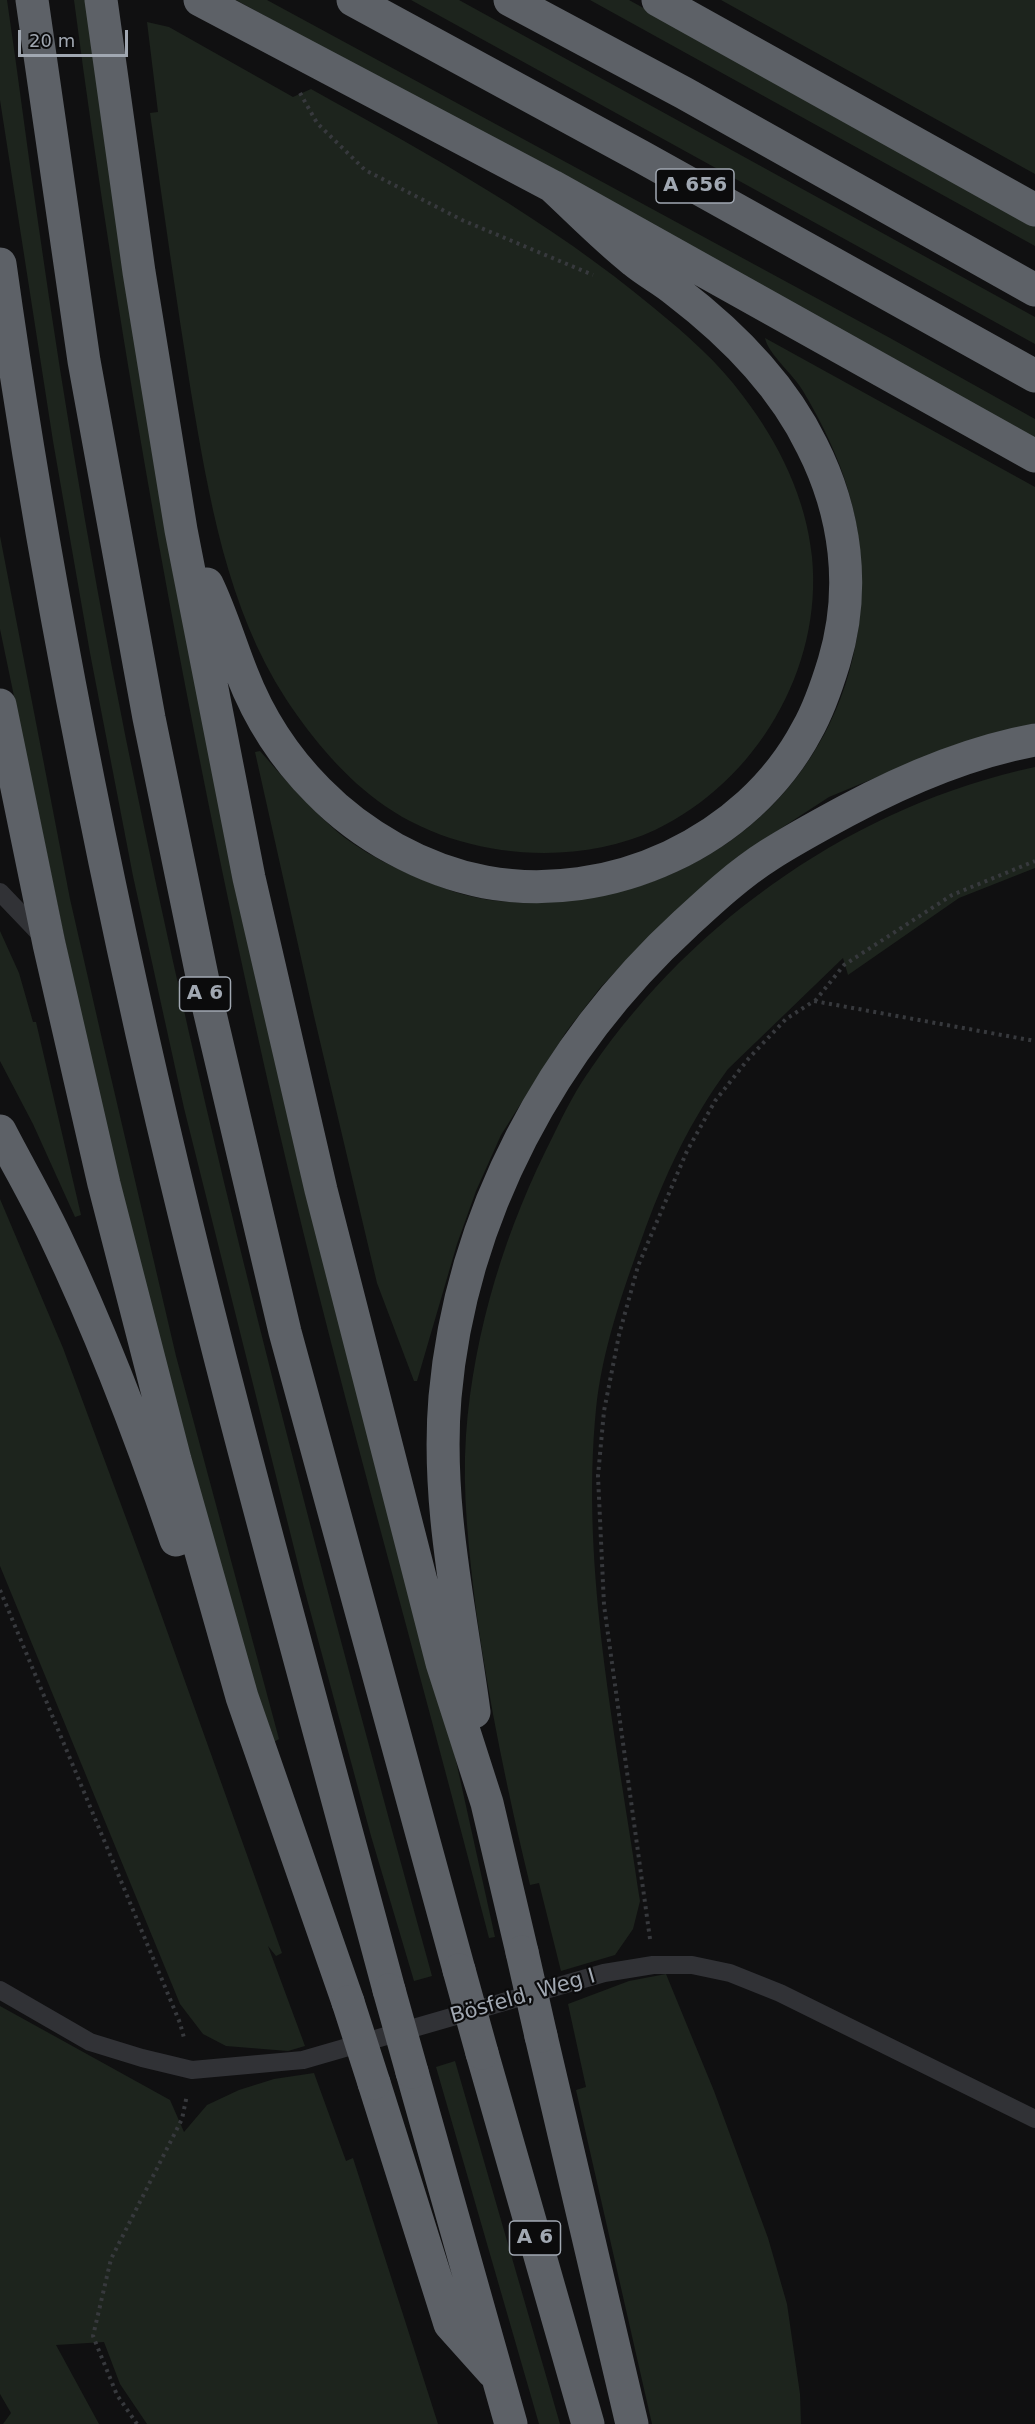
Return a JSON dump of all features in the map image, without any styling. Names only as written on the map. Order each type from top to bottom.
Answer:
[{"type":"highway","name":"A 6","points":[[32,0],[84,361],[149,718],[208,1005],[285,1332],[482,2053],[588,2424]]},
{"type":"highway","points":[[200,0],[552,186],[1035,456]]},
{"type":"highway","name":"A 656","points":[[353,0],[663,168],[1035,376]]},
{"type":"highway","points":[[510,0],[684,93],[1035,290]]},
{"type":"highway","points":[[658,0],[1035,210]]},
{"type":"highway","points":[[101,4],[139,272],[181,530],[249,878],[321,1190],[442,1663],[487,1803],[632,2424]]},
{"type":"highway","points":[[181,530],[212,594],[243,679],[280,746],[318,791],[338,810],[362,829],[431,866],[486,882],[542,885],[587,882],[635,871],[674,854],[706,838],[743,810],[774,778],[808,729],[828,683],[840,643],[845,606],[846,564],[835,501],[823,468],[799,420],[756,363],[719,326],[634,261],[552,186]]},
{"type":"highway","points":[[0,264],[15,367],[82,754],[142,1037],[218,1350],[389,1990],[511,2424]]},
{"type":"highway","points":[[0,705],[49,944],[104,1184],[175,1460],[242,1697],[375,2083],[450,2324],[498,2378]]},
{"type":"highway","points":[[487,1803],[450,1544],[446,1507],[443,1426],[451,1351],[462,1294],[490,1207],[532,1116],[567,1060],[622,987],[665,942],[714,897],[758,863],[824,823],[906,781],[948,765],[1035,740]]},
{"type":"highway","points":[[0,1131],[55,1236],[152,1471],[189,1579],[242,1697]]},
{"type":"lane","points":[[0,891],[49,944]]},
{"type":"lane","name":"Bösfeld, Weg I","points":[[0,1990],[90,2042],[192,2070],[303,2060],[604,1973],[653,1965],[692,1965],[730,1973],[780,1993],[1035,2119]]},
{"type":"path","points":[[296,85],[317,123],[365,170],[462,220],[602,279]]},
{"type":"path","points":[[653,1965],[604,1605],[598,1476],[604,1411],[619,1335],[638,1266],[687,1151],[715,1101],[749,1058],[786,1019],[814,1001],[844,965],[952,895],[1035,861]]},
{"type":"path","points":[[814,1001],[1035,1041]]},
{"type":"path","points":[[0,1590],[180,2023],[192,2070],[182,2119],[111,2259],[93,2336],[117,2395],[137,2424]]},
{"type":"shaded area","points":[[0,0],[7,0],[72,444],[141,812],[206,1105],[277,1396],[432,1976],[414,1981],[371,1836],[304,1588],[184,1108],[133,876],[90,653],[53,441],[0,100]]},
{"type":"shaded area","points":[[74,0],[87,0],[130,287],[495,1937],[489,1938],[345,1396],[290,1178],[236,936],[182,670],[134,403],[92,134]]},
{"type":"shaded area","points":[[236,0],[267,0],[890,338],[1035,419],[1035,438]]},
{"type":"shaded area","points":[[411,0],[459,0],[1035,317],[1035,344]]},
{"type":"shaded area","points":[[590,0],[629,0],[1035,225],[1035,246]]},
{"type":"shaded area","points":[[721,0],[1035,0],[1035,174]]},
{"type":"shaded area","points":[[147,22],[169,27],[293,97],[311,89],[444,164],[531,218],[614,276],[678,328],[723,372],[756,414],[789,472],[804,514],[812,557],[813,599],[806,640],[794,680],[776,718],[752,752],[724,783],[691,809],[655,830],[623,842],[589,850],[553,853],[517,852],[482,846],[447,837],[415,824],[385,806],[344,771],[296,714],[266,664],[249,628],[235,590],[213,512],[191,392],[150,113],[158,112]]},
{"type":"shaded area","points":[[765,338],[1035,487],[1035,723],[952,746],[829,797],[737,857],[632,954],[600,988],[566,1032],[501,1135],[476,1191],[457,1244],[417,1381],[414,1381],[377,1283],[255,752],[260,751],[323,819],[360,848],[423,880],[455,892],[487,899],[555,902],[587,898],[642,885],[693,864],[739,835],[778,799],[811,757],[836,710],[853,658],[861,601],[859,544],[855,518],[840,466],[830,441],[803,391],[776,358]]},
{"type":"shaded area","points":[[0,536],[70,899],[176,1356],[279,1739],[272,1743],[225,1592],[101,1114],[0,629]]},
{"type":"shaded area","points":[[1035,767],[1035,868],[959,898],[848,975],[843,958],[728,1069],[690,1129],[668,1172],[650,1216],[620,1301],[608,1344],[596,1409],[592,1470],[593,1532],[603,1655],[640,1901],[633,1929],[615,1955],[561,1971],[539,1883],[530,1885],[500,1748],[476,1610],[466,1501],[466,1435],[476,1356],[495,1280],[521,1206],[562,1117],[592,1067],[633,1013],[680,963],[730,917],[785,875],[844,839],[905,809],[969,785]]},
{"type":"shaded area","points":[[0,931],[19,973],[33,1022],[36,1022],[81,1215],[75,1217],[33,1124],[0,1061]]},
{"type":"shaded area","points":[[0,1199],[63,1348],[146,1572],[282,1953],[276,1956],[268,1946],[305,2046],[288,2051],[226,2046],[203,2034],[180,2004],[0,1566]]},
{"type":"shaded area","points":[[666,1974],[714,2091],[768,2238],[787,2304],[800,2394],[801,2424],[652,2424],[576,2090],[586,2087],[568,2004],[629,1981]]},
{"type":"shaded area","points":[[0,2006],[170,2100],[184,2132],[207,2105],[239,2090],[274,2079],[314,2073],[346,2161],[353,2158],[438,2424],[147,2424],[120,2384],[104,2342],[56,2345],[99,2424],[3,2424],[11,2413],[0,2394]]},
{"type":"shaded area","points":[[455,2061],[560,2424],[539,2424],[436,2067]]}]
